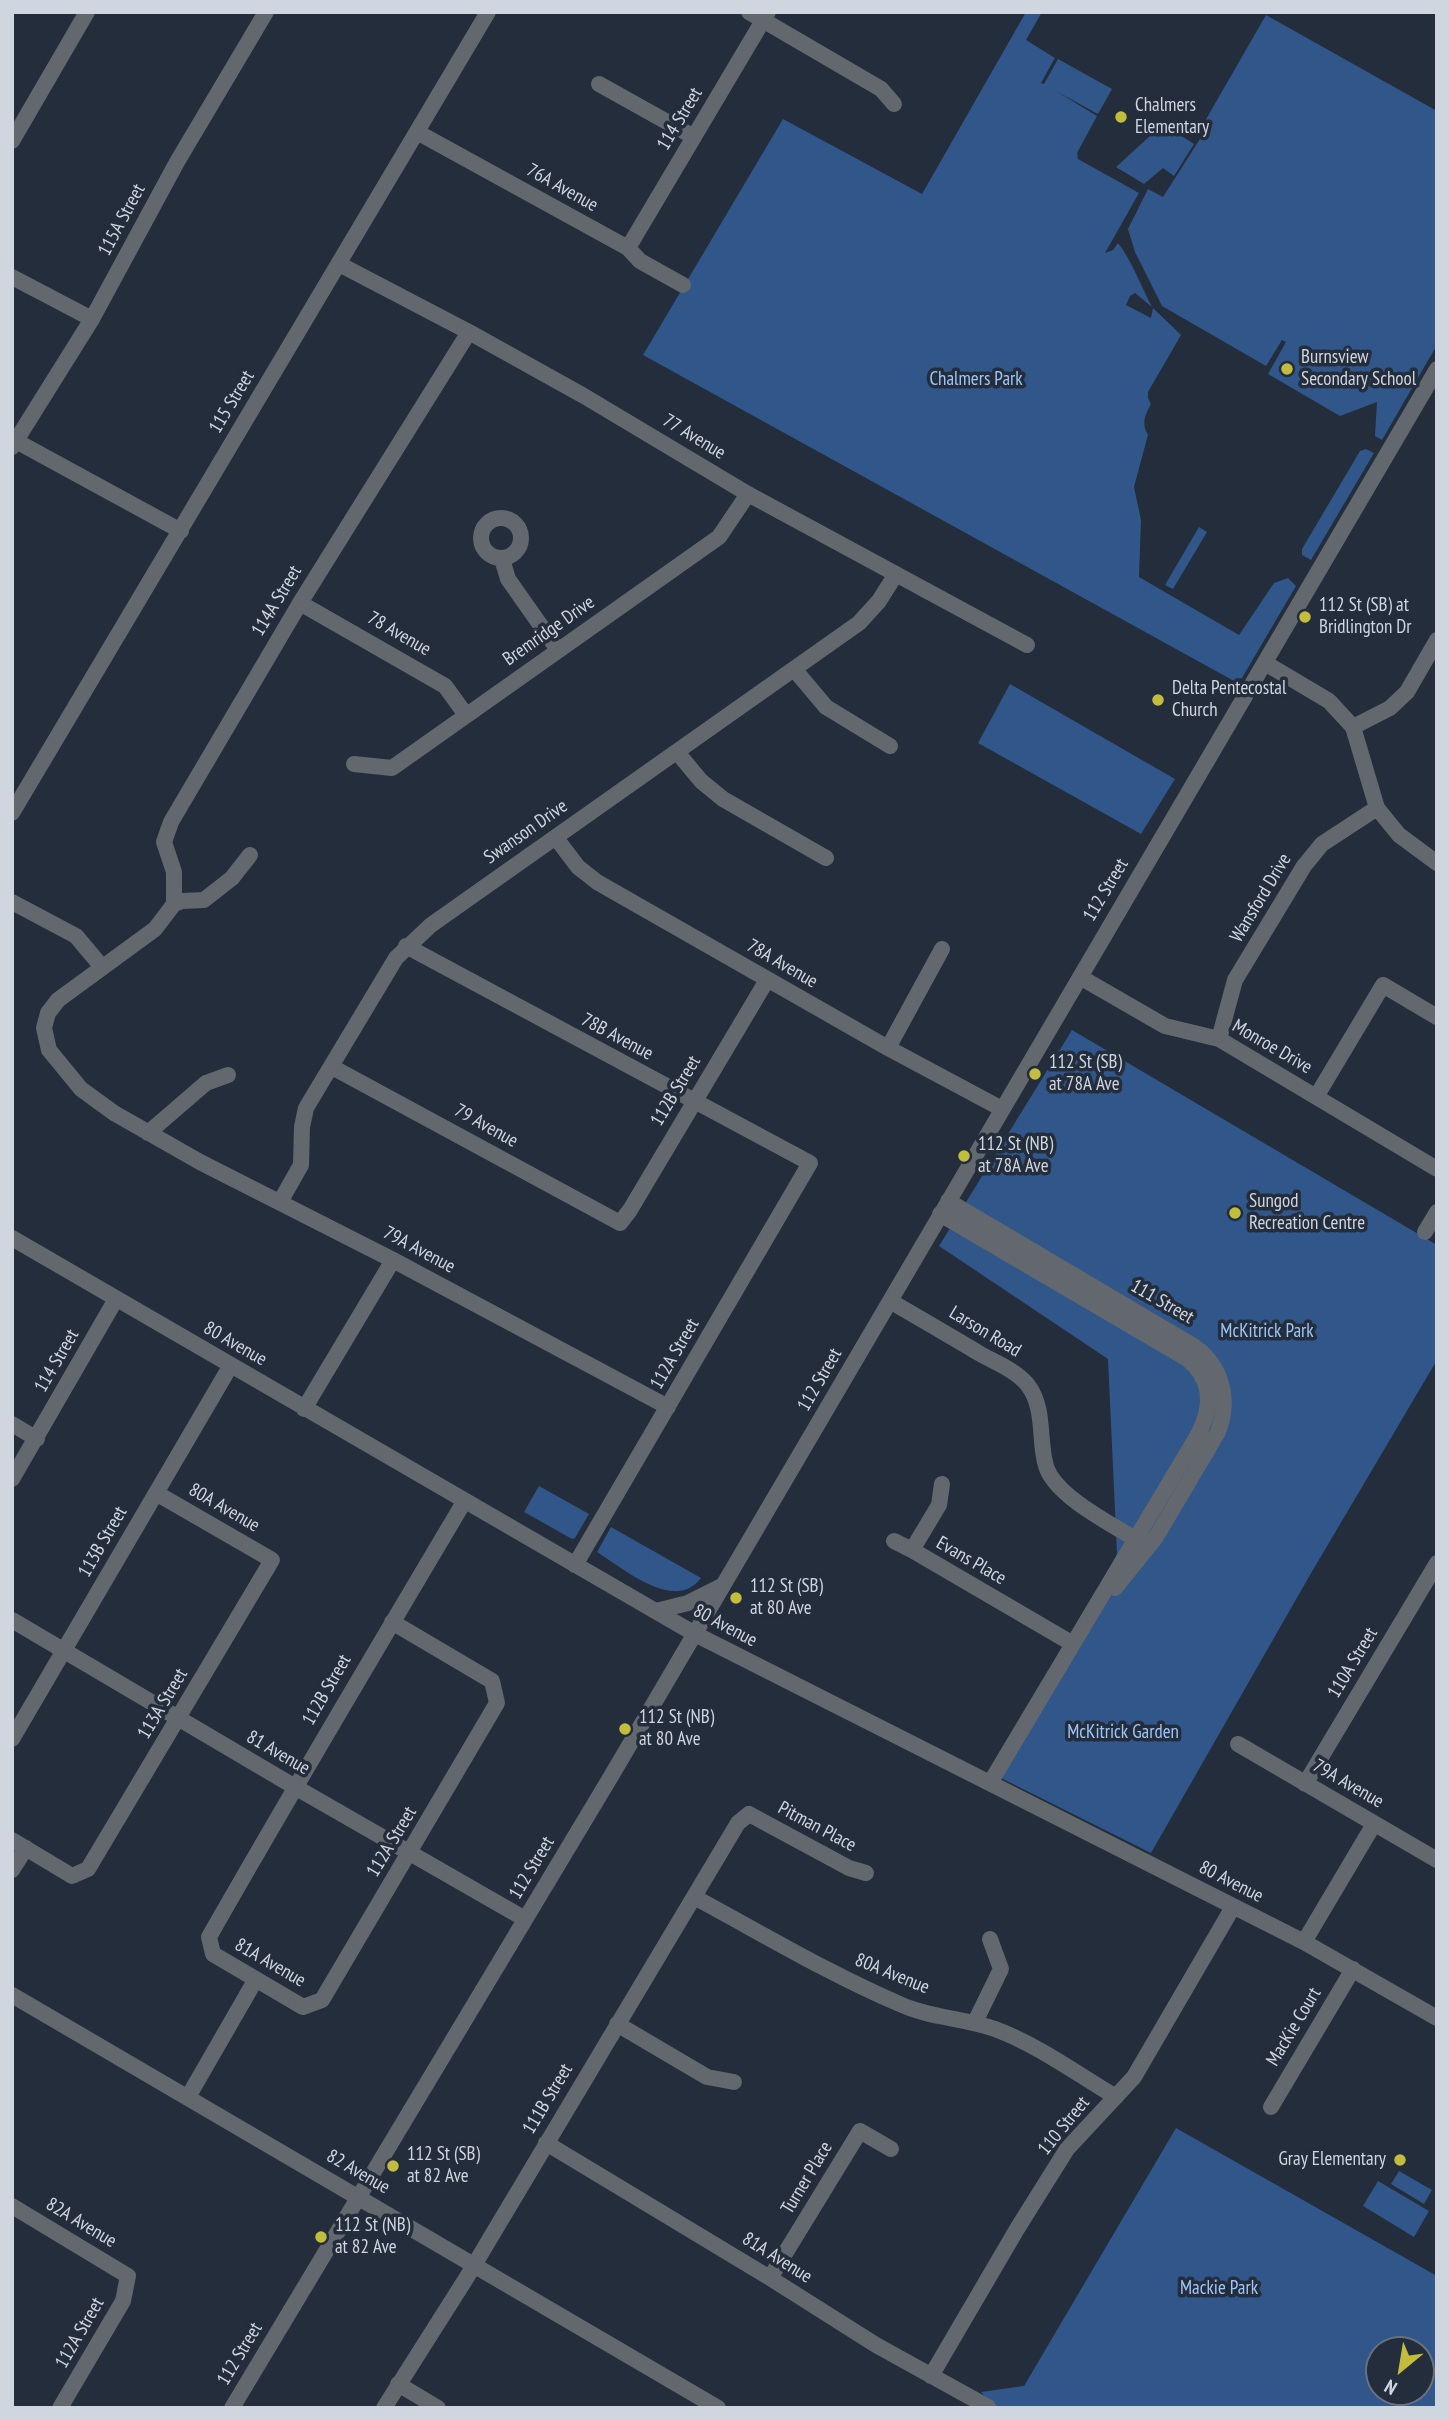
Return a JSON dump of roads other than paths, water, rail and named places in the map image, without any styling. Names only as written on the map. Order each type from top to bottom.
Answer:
[{"type":"street","points":[[12,141],[87,12]]},
{"type":"street","name":"115A Street","points":[[14,444],[92,319],[177,162],[266,12]]},
{"type":"street","name":"115 Street","points":[[12,813],[488,12]]},
{"type":"street","points":[[760,15],[881,89],[894,104]]},
{"type":"street","name":"114 Street","points":[[628,248],[694,137],[760,15]]},
{"type":"street","points":[[599,84],[694,137]]},
{"type":"street","name":"76A Avenue","points":[[417,132],[628,248],[640,261],[683,285]]},
{"type":"street","name":"77 Avenue","points":[[339,264],[469,332],[584,396],[748,494],[1027,646]]},
{"type":"street","points":[[12,276],[92,319]]},
{"type":"street","name":"114A Street","points":[[174,904],[174,872],[164,842],[171,822],[300,603],[469,332]]},
{"type":"street","name":"112 Street","points":[[232,2408],[695,1634],[1437,369]]},
{"type":"street","points":[[14,444],[181,531]]},
{"type":"street","name":"Bremridge Drive","points":[[354,764],[392,768],[719,537],[748,494]]},
{"type":"street","points":[[502,559],[508,579],[558,650]]},
{"type":"street","name":"Swanson Drive","points":[[280,1202],[301,1165],[302,1127],[306,1108],[396,958],[406,946],[431,925],[859,623],[879,601],[896,574]]},
{"type":"street","name":"78 Avenue","points":[[300,603],[445,686],[466,715]]},
{"type":"street","points":[[1353,727],[1390,708],[1407,692],[1437,640]]},
{"type":"street","points":[[1265,663],[1329,701],[1353,727],[1377,808],[1399,835],[1437,863]]},
{"type":"street","points":[[794,670],[826,707],[890,746]]},
{"type":"street","points":[[677,752],[701,782],[723,799],[826,858]]},
{"type":"street","name":"Wansford Drive","points":[[1219,1039],[1235,981],[1304,866],[1322,844],[1377,808]]},
{"type":"street","name":"78A Avenue","points":[[556,838],[578,867],[597,882],[888,1048],[1002,1109]]},
{"type":"street","points":[[12,902],[76,936],[102,967],[155,929],[174,904],[204,900],[232,878],[250,855]]},
{"type":"street","name":"78B Avenue","points":[[406,946],[810,1164]]},
{"type":"street","points":[[888,1048],[942,949]]},
{"type":"street","name":"79A Avenue","points":[[102,967],[58,1000],[48,1013],[44,1028],[49,1050],[81,1089],[148,1133],[668,1407]]},
{"type":"street","name":"Monroe Drive","points":[[1080,977],[1165,1026],[1219,1039],[1437,1169]]},
{"type":"street","name":"112B Street","points":[[620,1223],[767,979]]},
{"type":"street","points":[[1316,1097],[1383,985],[1437,1017]]},
{"type":"street","name":"79 Avenue","points":[[332,1067],[620,1223]]},
{"type":"street","points":[[148,1133],[206,1083],[228,1075]]},
{"type":"street","name":"112A Street","points":[[575,1564],[810,1164]]},
{"type":"street","name":"111 Street","points":[[944,1207],[1186,1358],[1202,1375],[1209,1397],[1204,1422],[990,1783]]},
{"type":"street","name":"111 Street","points":[[944,1207],[1187,1341],[1204,1353],[1217,1372],[1225,1400],[1224,1414],[1217,1432],[1156,1537],[1114,1590],[1095,1607]]},
{"type":"street","points":[[1425,1232],[1437,1212]]},
{"type":"street","name":"80 Avenue","points":[[12,1238],[695,1634],[1304,1942],[1437,2018]]},
{"type":"street","points":[[304,1409],[393,1261]]},
{"type":"street","name":"114 Street","points":[[12,1479],[116,1299]]},
{"type":"street","name":"Larson Road","points":[[890,1301],[1009,1371],[1027,1385],[1037,1405],[1049,1475],[1066,1493],[1135,1539]]},
{"type":"street","name":"113B Street","points":[[12,1739],[231,1365]]},
{"type":"street","points":[[12,1424],[37,1439]]},
{"type":"street","name":"Evans Place","points":[[942,1484],[939,1505],[912,1550],[1073,1644]]},
{"type":"street","name":"80A Avenue","points":[[156,1493],[272,1560]]},
{"type":"street","name":"112B Street","points":[[209,1937],[464,1502]]},
{"type":"street","points":[[894,1541],[912,1550]]},
{"type":"street","name":"113A Street","points":[[19,1844],[72,1876],[88,1869],[272,1560]]},
{"type":"street","name":"110A Street","points":[[1305,1784],[1437,1563]]},
{"type":"street","points":[[656,1611],[688,1603],[722,1586]]},
{"type":"street","name":"81 Avenue","points":[[12,1620],[525,1919]]},
{"type":"street","name":"112A Street","points":[[322,2000],[497,1703],[492,1681],[392,1622]]},
{"type":"street","name":"79A Avenue","points":[[1238,1744],[1437,1860]]},
{"type":"street","name":"Pitman Place","points":[[749,1814],[849,1868],[866,1873]]},
{"type":"street","name":"111B Street","points":[[384,2408],[474,2265],[738,1823],[749,1814]]},
{"type":"street","points":[[1304,1942],[1374,1824]]},
{"type":"street","points":[[12,1870],[19,1844]]},
{"type":"street","name":"80A Avenue","points":[[694,1897],[860,1986],[906,2007],[975,2022],[1030,2045],[1116,2097]]},
{"type":"street","name":"110 Street","points":[[931,2376],[1067,2149],[1134,2077],[1233,1907]]},
{"type":"street","name":"81A Avenue","points":[[209,1937],[213,1954],[303,2007],[322,2000]]},
{"type":"street","points":[[975,2022],[1001,1969],[990,1939]]},
{"type":"street","name":"MacKie Court","points":[[1271,2107],[1353,1969]]},
{"type":"street","points":[[188,2097],[256,1979]]},
{"type":"street","name":"82 Avenue","points":[[12,1995],[718,2408]]},
{"type":"street","points":[[617,2024],[707,2077],[734,2082]]},
{"type":"street","name":"Turner Place","points":[[770,2278],[860,2131],[891,2149]]},
{"type":"street","name":"81A Avenue","points":[[546,2144],[931,2376],[988,2407]]},
{"type":"street","name":"82A Avenue","points":[[12,2206],[128,2276]]},
{"type":"street","name":"112A Street","points":[[60,2408],[123,2301],[128,2276]]},
{"type":"street","points":[[398,2384],[438,2408]]},
{"type":"place","name":"Chalmers Elementary","points":[[1121,117]]},
{"type":"place","name":"Burnsview Secondary School","points":[[1287,369]]},
{"type":"place","name":"112 St (SB) at Bridlington Dr","points":[[1305,617]]},
{"type":"place","name":"Delta Pentecostal Church","points":[[1158,700]]},
{"type":"place","name":"112 St (SB) at 78A Ave","points":[[1035,1074]]},
{"type":"place","name":"112 St (NB) at 78A Ave","points":[[964,1156]]},
{"type":"place","name":"Sungod Recreation Centre","points":[[1235,1213]]},
{"type":"place","name":"112 St (SB) at 80 Ave","points":[[736,1598]]},
{"type":"place","name":"112 St (NB) at 80 Ave","points":[[625,1729]]},
{"type":"place","name":"Gray Elementary","points":[[1400,2160]]},
{"type":"place","name":"112 St (SB) at 82 Ave","points":[[393,2166]]},
{"type":"place","name":"112 St (NB) at 82 Ave","points":[[321,2237]]},
{"type":"park label","name":"Chalmers Park","points":[[976,380]]},
{"type":"park label","name":"McKitrick Park","points":[[1267,1332]]},
{"type":"park label","name":"McKitrick Garden","points":[[1123,1733]]},
{"type":"park label","name":"Mackie Park","points":[[1219,2289]]}]
